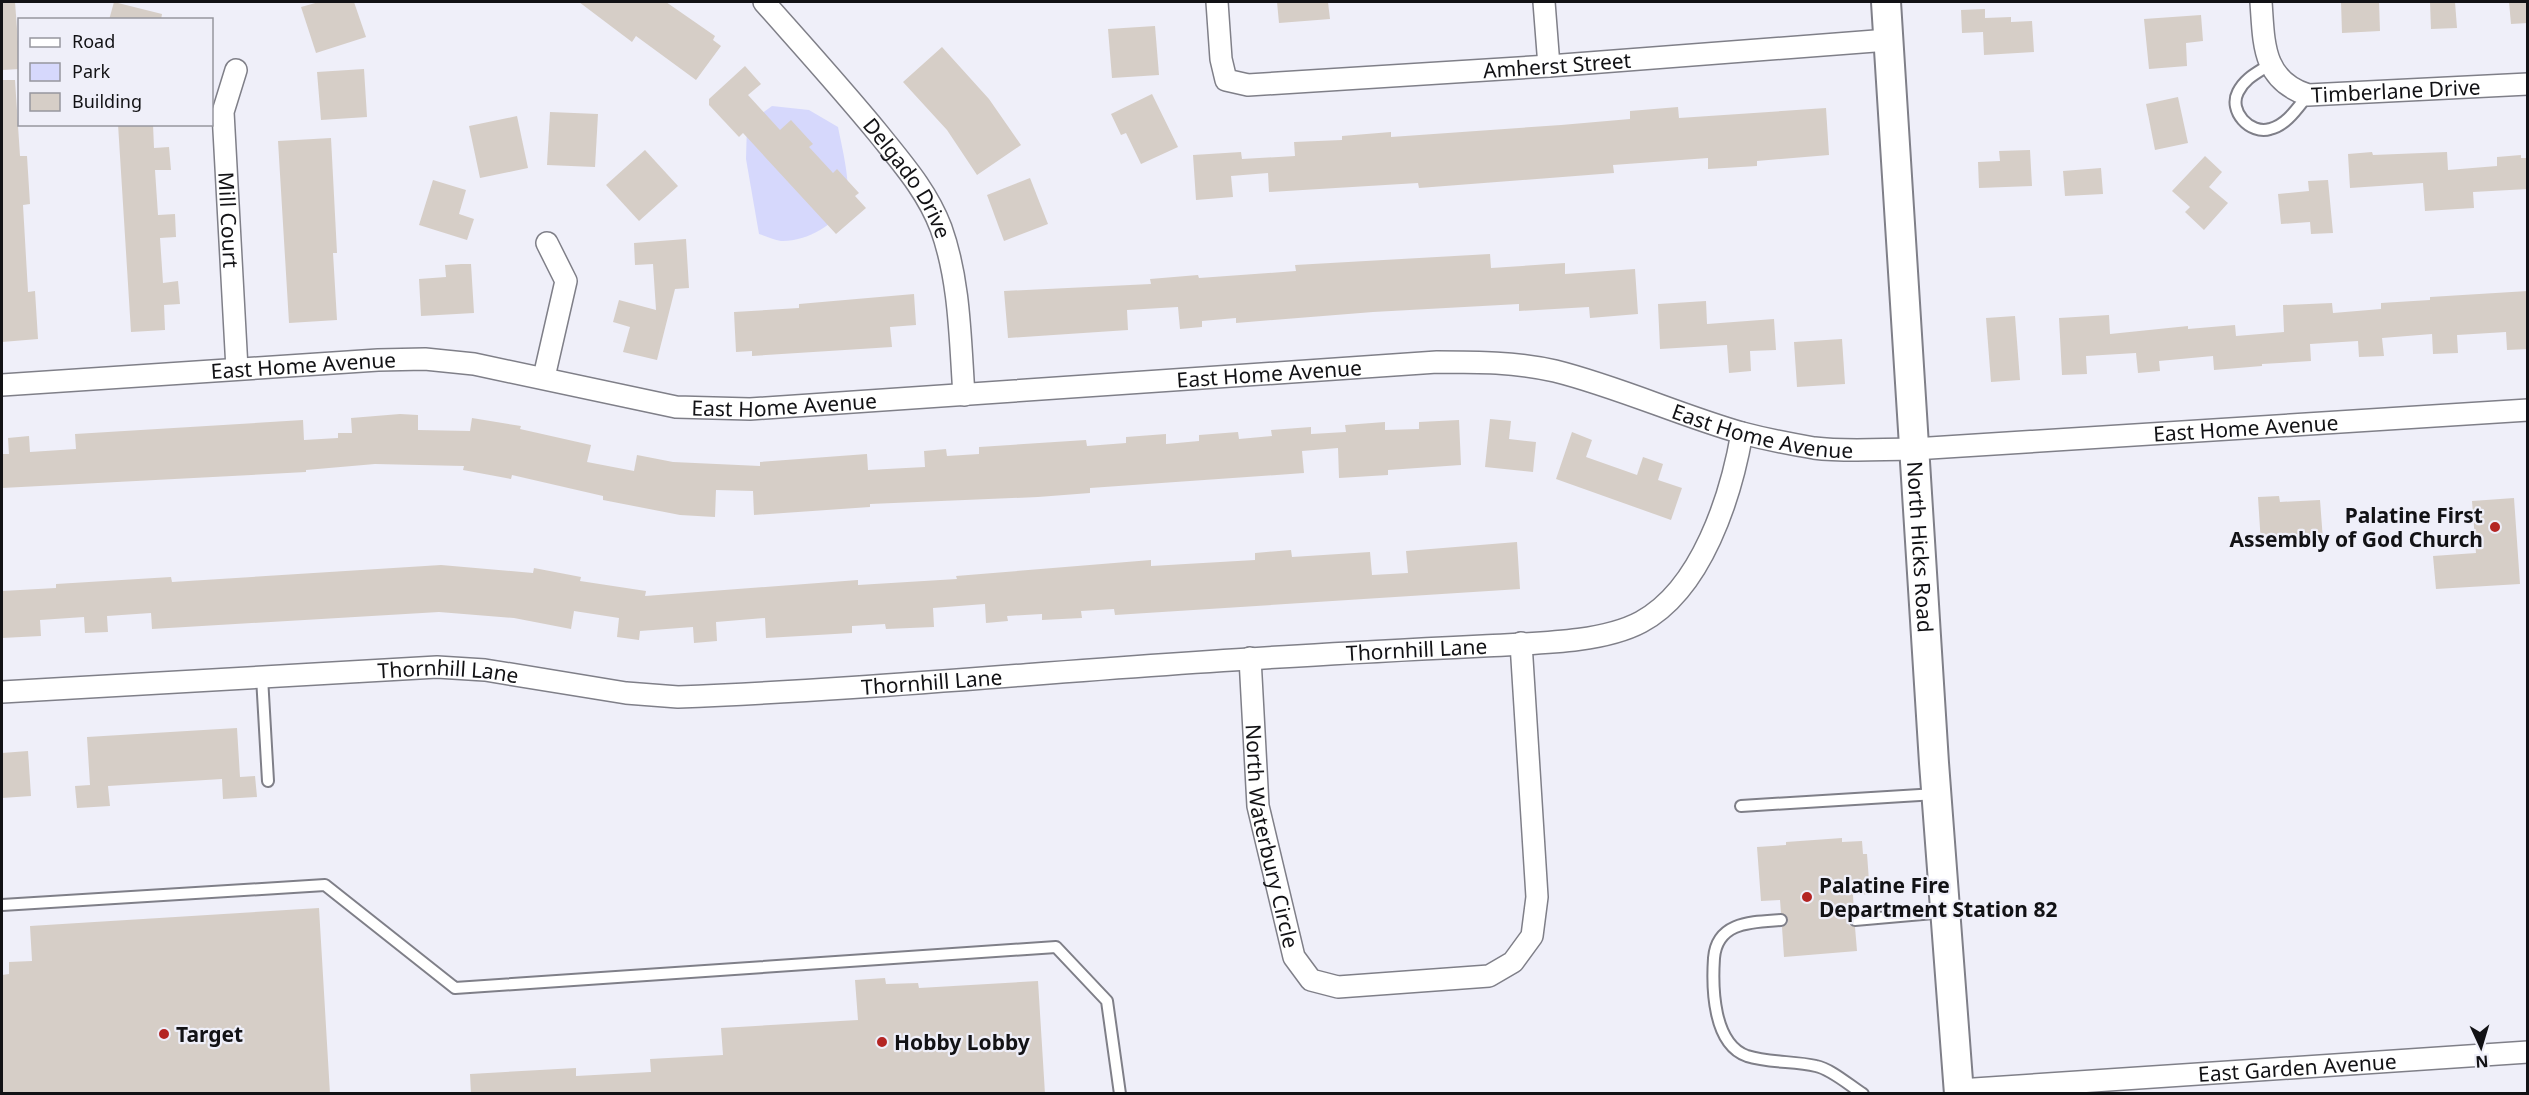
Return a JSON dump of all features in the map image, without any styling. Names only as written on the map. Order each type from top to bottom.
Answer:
[{"type":"main road","name":"North Hicks Road","points":[[1886,2],[1936,794],[1959,1092]]},
{"type":"street","name":"Delgado Drive","points":[[764,2],[916,180],[934,212],[955,281],[964,395]]},
{"type":"street","name":"Amherst Street","points":[[1217,2],[1221,59],[1226,81],[1248,85],[1549,66],[1888,40]]},
{"type":"street","points":[[1544,2],[1549,66]]},
{"type":"street","points":[[2261,2],[2269,65]]},
{"type":"street","name":"Timberlane Drive","points":[[2269,65],[2293,90],[2308,95],[2528,84]]},
{"type":"street","name":"Mill Court","points":[[236,70],[222,112],[237,369]]},
{"type":"street","points":[[544,377],[566,281],[547,243]]},
{"type":"street","name":"East Home Avenue","points":[[2,385],[426,359],[474,364],[544,377],[676,406],[750,409],[1437,362],[1481,362],[1517,364],[1555,371],[1742,433],[1815,448],[1914,448],[2528,410]]},
{"type":"street","name":"Thornhill Lane","points":[[2,692],[262,676],[447,668],[486,670],[650,696],[678,697],[1250,658],[1521,644],[1612,634],[1644,621],[1663,606],[1691,575],[1703,555],[1735,470],[1742,433]]},
{"type":"street","name":"North Waterbury Circle","points":[[1250,658],[1258,806],[1294,957],[1311,980],[1338,987],[1489,976],[1513,962],[1532,936],[1537,897],[1521,644]]},
{"type":"street","name":"East Garden Avenue","points":[[1959,1092],[2140,1086],[2528,1052]]},
{"type":"lane","points":[[2269,65],[2247,79],[2237,94],[2235,105],[2239,116],[2247,124],[2259,130],[2271,129],[2285,121],[2308,95]]},
{"type":"lane","points":[[262,676],[268,781]]},
{"type":"lane","points":[[1741,806],[1936,794]]},
{"type":"lane","points":[[2,905],[326,885],[455,988],[1056,947],[1107,1002],[1119,1094]]},
{"type":"lane","points":[[1855,920],[1945,912]]},
{"type":"lane","points":[[1781,920],[1741,924],[1723,934],[1718,942],[1714,962],[1719,1026],[1736,1049],[1746,1056],[1818,1066],[1863,1094]]},
{"type":"green space","points":[[772,106],[809,110],[838,127],[847,175],[848,194],[836,218],[810,235],[790,241],[781,241],[759,234],[746,159],[747,124]]},
{"type":"building","points":[[2,2],[15,2],[18,69],[2,70]]},
{"type":"building","points":[[114,2],[162,14],[161,18],[110,18]]},
{"type":"building","points":[[319,2],[354,2],[366,37],[316,53],[301,7]]},
{"type":"building","points":[[579,2],[666,2],[715,36],[713,40],[721,46],[696,80],[636,36],[632,42]]},
{"type":"building","points":[[1277,2],[1328,2],[1330,19],[1279,23]]},
{"type":"building","points":[[2341,2],[2379,2],[2380,31],[2342,33]]},
{"type":"building","points":[[2430,2],[2455,2],[2457,28],[2431,29]]},
{"type":"building","points":[[2509,2],[2528,2],[2528,23],[2511,24]]},
{"type":"building","points":[[1985,9],[1985,18],[2011,17],[2011,22],[2032,21],[2034,52],[1984,55],[1983,32],[1962,33],[1961,10]]},
{"type":"building","points":[[2201,15],[2203,41],[2186,43],[2187,66],[2149,69],[2144,19]]},
{"type":"building","points":[[1155,26],[1159,75],[1112,78],[1108,29]]},
{"type":"building","points":[[942,47],[989,99],[1021,145],[977,175],[947,130],[903,82]]},
{"type":"building","points":[[745,66],[761,84],[748,95],[780,130],[791,120],[813,144],[809,147],[833,173],[837,169],[859,193],[855,196],[866,208],[836,234],[743,133],[739,137],[709,105],[709,99]]},
{"type":"building","points":[[364,69],[367,117],[321,120],[317,72]]},
{"type":"building","points":[[2,80],[15,80],[20,156],[27,156],[30,204],[23,205],[28,292],[35,291],[38,339],[2,342]]},
{"type":"building","points":[[1152,94],[1178,147],[1141,164],[1126,133],[1121,135],[1111,114]]},
{"type":"building","points":[[2178,97],[2188,143],[2155,150],[2146,104]]},
{"type":"building","points":[[1678,107],[1679,118],[1826,108],[1829,155],[1757,161],[1757,166],[1708,169],[1708,158],[1613,165],[1614,173],[1419,188],[1418,183],[1269,192],[1268,173],[1231,176],[1233,197],[1196,200],[1193,155],[1241,152],[1242,159],[1295,156],[1294,142],[1342,140],[1342,136],[1391,132],[1391,137],[1630,119],[1630,111]]},
{"type":"building","points":[[550,112],[598,114],[595,167],[547,165]]},
{"type":"building","points":[[517,116],[528,168],[480,178],[469,126]]},
{"type":"building","points":[[118,126],[153,126],[154,148],[169,147],[171,170],[155,170],[158,215],[175,214],[176,237],[160,238],[163,283],[178,281],[180,304],[164,305],[165,330],[131,332]]},
{"type":"building","points":[[331,138],[337,253],[333,253],[337,320],[289,323],[278,141]]},
{"type":"building","points":[[645,150],[678,186],[639,221],[606,185]]},
{"type":"building","points":[[2030,150],[2032,186],[1979,188],[1978,162],[2000,161],[1999,151]]},
{"type":"building","points":[[2372,152],[2373,155],[2447,152],[2448,170],[2497,166],[2497,157],[2521,155],[2521,158],[2528,158],[2528,189],[2473,192],[2474,208],[2425,211],[2423,183],[2350,188],[2348,154]]},
{"type":"building","points":[[2205,156],[2222,172],[2209,187],[2228,203],[2204,230],[2185,212],[2190,207],[2172,191]]},
{"type":"building","points":[[2101,168],[2103,194],[2065,196],[2063,171]]},
{"type":"building","points":[[1030,178],[1048,224],[1004,241],[987,195]]},
{"type":"building","points":[[433,180],[466,190],[459,214],[474,219],[467,240],[419,225]]},
{"type":"building","points":[[2328,180],[2333,233],[2311,234],[2310,222],[2281,224],[2278,194],[2309,191],[2308,181]]},
{"type":"building","points":[[686,239],[689,288],[675,289],[657,360],[623,352],[630,327],[613,322],[619,300],[656,310],[653,264],[635,265],[634,243]]},
{"type":"building","points":[[1490,254],[1491,268],[1565,263],[1565,274],[1635,269],[1638,314],[1590,318],[1589,307],[1519,311],[1519,304],[1236,323],[1236,318],[1202,321],[1202,327],[1180,329],[1178,307],[1127,310],[1128,330],[1008,338],[1004,291],[1151,284],[1150,279],[1296,271],[1295,265]]},
{"type":"building","points":[[471,264],[474,313],[421,316],[419,279],[446,277],[445,265]]},
{"type":"building","points":[[2528,291],[2528,349],[2507,350],[2506,332],[2457,335],[2458,353],[2433,354],[2432,334],[2382,338],[2384,356],[2359,357],[2358,341],[2310,344],[2311,361],[2214,370],[2213,356],[2159,361],[2160,371],[2138,373],[2136,353],[2086,356],[2087,374],[2062,375],[2059,318],[2109,315],[2110,334],[2188,326],[2188,329],[2235,325],[2236,336],[2284,332],[2283,305],[2332,303],[2333,313],[2381,309],[2381,303],[2430,300],[2430,297]]},
{"type":"building","points":[[914,294],[916,325],[890,327],[892,347],[752,356],[752,351],[736,352],[734,312],[799,308],[799,304]]},
{"type":"building","points":[[1706,301],[1707,324],[1774,319],[1776,350],[1750,351],[1751,371],[1729,373],[1727,345],[1660,349],[1658,304]]},
{"type":"building","points":[[2015,316],[2020,380],[1991,382],[1986,318]]},
{"type":"building","points":[[1842,339],[1845,384],[1797,387],[1794,342]]},
{"type":"building","points":[[400,414],[418,415],[418,430],[470,431],[472,418],[521,426],[520,429],[591,445],[587,462],[634,471],[637,455],[673,462],[760,466],[760,462],[867,454],[868,470],[925,467],[924,451],[946,449],[947,456],[979,454],[979,447],[1086,440],[1087,446],[1126,443],[1126,437],[1166,434],[1166,444],[1199,441],[1199,435],[1238,432],[1239,439],[1272,436],[1271,430],[1311,427],[1311,434],[1346,432],[1345,425],[1385,422],[1385,430],[1419,429],[1419,422],[1459,420],[1461,465],[1388,470],[1388,475],[1339,478],[1338,448],[1302,451],[1304,473],[1090,488],[1090,493],[1038,497],[870,504],[870,507],[754,515],[753,491],[716,490],[715,517],[680,515],[603,500],[603,496],[512,475],[511,479],[463,470],[464,466],[375,464],[306,470],[306,472],[2,488],[2,454],[9,454],[8,438],[29,436],[30,452],[76,449],[75,434],[303,420],[304,440],[338,438],[338,433],[352,433],[351,418]]},
{"type":"building","points":[[1490,419],[1511,421],[1509,439],[1536,442],[1533,472],[1485,467]]},
{"type":"building","points":[[1572,432],[1592,440],[1586,457],[1637,475],[1643,457],[1663,464],[1658,480],[1682,488],[1671,520],[1556,479]]},
{"type":"building","points":[[2279,496],[2280,502],[2320,500],[2323,540],[2261,544],[2258,497]]},
{"type":"building","name":"Palatine First Assembly of God Church","points":[[2514,498],[2520,584],[2436,589],[2433,556],[2476,553],[2472,501]]},
{"type":"building","points":[[1517,542],[1520,589],[1115,615],[1114,609],[1081,611],[1082,618],[1042,620],[1042,614],[1007,616],[1008,621],[986,623],[985,604],[933,608],[934,627],[886,629],[885,624],[852,626],[852,633],[766,638],[765,618],[716,622],[717,641],[694,643],[693,627],[640,631],[639,640],[617,637],[619,618],[574,611],[571,629],[514,618],[439,612],[152,629],[151,613],[107,616],[108,632],[85,633],[84,617],[40,620],[41,636],[2,638],[2,591],[56,588],[56,584],[171,577],[172,582],[441,565],[533,573],[534,568],[581,577],[580,581],[646,591],[645,596],[858,580],[858,585],[957,579],[956,576],[1151,560],[1151,566],[1255,560],[1255,553],[1291,550],[1292,557],[1370,552],[1372,575],[1408,573],[1406,551]]},
{"type":"building","points":[[237,728],[240,777],[255,776],[257,797],[223,799],[222,779],[108,786],[110,806],[77,808],[75,786],[90,785],[87,737]]},
{"type":"building","points":[[28,751],[31,796],[2,798],[2,753]]},
{"type":"building","name":"Palatine Fire Department Station 82","points":[[1842,838],[1842,842],[1862,841],[1863,854],[1867,854],[1870,894],[1853,895],[1854,913],[1850,914],[1848,920],[1849,925],[1855,927],[1857,951],[1784,957],[1782,927],[1787,924],[1788,919],[1781,913],[1780,900],[1761,901],[1757,847],[1786,845],[1786,842]]},
{"type":"building","name":"Target","points":[[319,908],[330,1094],[2,1094],[2,975],[9,974],[9,962],[32,961],[30,926]]},
{"type":"building","name":"Hobby Lobby","points":[[885,978],[886,984],[918,983],[919,988],[1038,981],[1045,1094],[471,1094],[470,1074],[576,1068],[576,1076],[651,1072],[650,1059],[723,1055],[721,1028],[858,1020],[855,980]]},
{"type":"place","name":"Palatine First Assembly of God Church","points":[[2495,527]]},
{"type":"place","name":"Palatine Fire Department Station 82","points":[[1807,897]]},
{"type":"place","name":"Target","points":[[164,1034]]},
{"type":"place","name":"Hobby Lobby","points":[[882,1042]]}]
